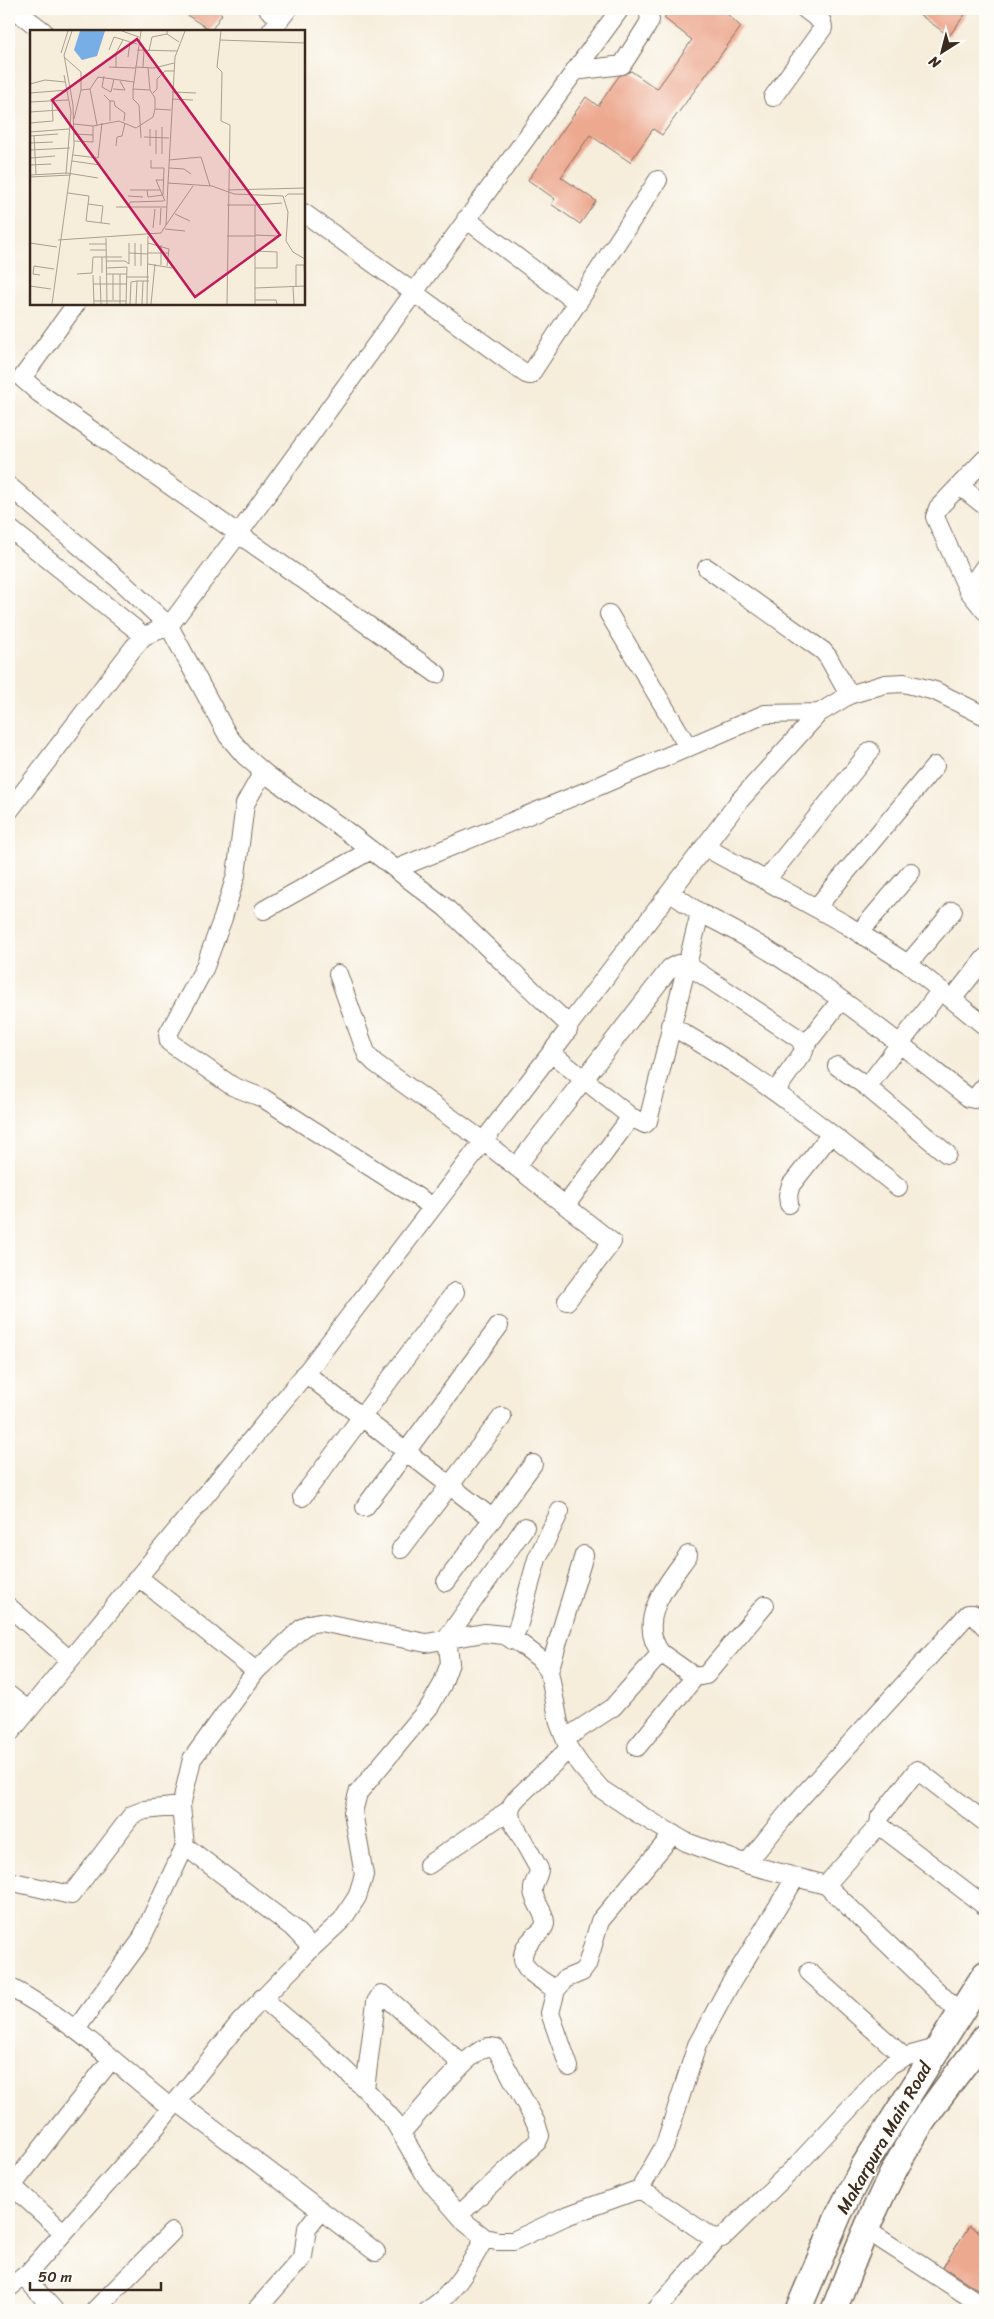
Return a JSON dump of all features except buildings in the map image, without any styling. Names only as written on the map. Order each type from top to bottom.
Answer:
[{"type":"highway","name":"Makarpura Main Road","points":[[798,2310],[839,2214],[864,2167],[985,1974]]},
{"type":"highway","name":"Makarpura Main Road","points":[[834,2310],[865,2229],[895,2168],[920,2126],[985,2037]]},
{"type":"street","points":[[14,9],[42,30]]},
{"type":"street","points":[[9,811],[144,636],[169,626],[240,533],[412,292],[620,9]]},
{"type":"street","points":[[574,72],[622,65],[648,26],[650,20],[648,9]]},
{"type":"street","points":[[773,97],[823,28],[822,22],[805,9]]},
{"type":"street","points":[[305,214],[526,374],[530,375],[658,180]]},
{"type":"street","points":[[466,219],[578,303]]},
{"type":"street","points":[[75,305],[15,374],[39,393],[240,533],[437,674]]},
{"type":"street","points":[[985,459],[938,508],[935,517],[968,590],[985,611]]},
{"type":"street","points":[[9,486],[115,576],[169,626],[228,736],[245,756],[263,772],[371,850],[446,908],[563,1017],[569,1025]]},
{"type":"street","points":[[960,486],[985,506]]},
{"type":"street","points":[[9,528],[144,636]]},
{"type":"street","points":[[968,590],[985,566]]},
{"type":"street","points":[[707,568],[823,651],[849,695]]},
{"type":"street","points":[[609,614],[688,747]]},
{"type":"street","points":[[9,1734],[305,1373],[551,1054],[568,1030],[569,1025],[740,800],[819,713],[849,695],[885,684],[904,683],[935,691],[985,716]]},
{"type":"street","points":[[396,869],[765,714],[819,713]]},
{"type":"street","points":[[766,880],[870,751]]},
{"type":"street","points":[[816,908],[935,766]]},
{"type":"street","points":[[263,772],[245,804],[236,875],[223,918],[204,969],[168,1034],[169,1042],[232,1086],[263,1098],[433,1207]]},
{"type":"street","points":[[705,846],[816,908],[908,964],[985,1026]]},
{"type":"street","points":[[264,910],[371,850]]},
{"type":"street","points":[[859,933],[911,872]]},
{"type":"street","points":[[671,893],[700,913],[739,932],[820,984],[969,1098],[974,1099],[985,1086]]},
{"type":"street","points":[[908,964],[953,910]]},
{"type":"street","points":[[551,1054],[631,1117],[645,1124],[648,1121],[670,1025],[700,913]]},
{"type":"street","points":[[867,1087],[900,1044],[947,994],[985,958]]},
{"type":"street","points":[[516,1167],[582,1078],[670,968],[678,964],[686,964],[801,1040],[804,1047]]},
{"type":"street","points":[[338,974],[367,1055],[382,1069],[483,1141],[612,1242],[567,1301]]},
{"type":"street","points":[[775,1092],[804,1051],[804,1047],[841,1000]]},
{"type":"street","points":[[670,1025],[745,1071],[775,1092],[832,1134],[898,1187]]},
{"type":"street","points":[[837,1066],[867,1087],[947,1154]]},
{"type":"street","points":[[566,1205],[631,1117]]},
{"type":"street","points":[[789,1204],[788,1195],[791,1185],[832,1134]]},
{"type":"street","points":[[302,1497],[455,1292]]},
{"type":"street","points":[[365,1507],[499,1326]]},
{"type":"street","points":[[305,1373],[493,1519]]},
{"type":"street","points":[[401,1549],[502,1417]]},
{"type":"street","points":[[446,1582],[533,1464]]},
{"type":"street","points":[[512,1640],[518,1627],[537,1559],[560,1511]]},
{"type":"street","points":[[9,2288],[24,2276],[144,2142],[262,1998],[342,1920],[357,1897],[364,1875],[353,1812],[358,1793],[430,1706],[450,1663],[447,1638],[525,1527]]},
{"type":"street","points":[[549,1671],[584,1555]]},
{"type":"street","points":[[688,1555],[654,1607],[652,1627],[656,1646],[661,1653],[695,1678]]},
{"type":"street","points":[[138,1577],[256,1670]]},
{"type":"street","points":[[638,1747],[695,1678],[706,1675],[765,1605]]},
{"type":"street","points":[[9,1606],[70,1660]]},
{"type":"street","points":[[746,1864],[795,1804],[968,1614],[973,1614],[985,1627]]},
{"type":"street","points":[[76,2029],[140,1942],[185,1846],[180,1806],[192,1759],[256,1670],[302,1628],[309,1624],[320,1622],[426,1643],[484,1633],[504,1636],[512,1640],[539,1658],[549,1671],[559,1723],[568,1744],[601,1789],[686,1842],[746,1864],[826,1885],[960,2013]]},
{"type":"street","points":[[428,1866],[509,1810],[512,1803],[568,1744],[613,1707],[661,1653]]},
{"type":"street","points":[[9,1695],[28,1710]]},
{"type":"street","points":[[826,1885],[879,1825],[880,1816],[917,1770],[985,1822]]},
{"type":"street","points":[[9,1881],[71,1896],[132,1815],[145,1810],[180,1806]]},
{"type":"street","points":[[509,1810],[511,1819],[539,1869],[533,1893],[545,1926],[525,1946],[522,1953],[523,1963],[530,1972],[556,1990]]},
{"type":"street","points":[[879,1825],[985,1906]]},
{"type":"street","points":[[570,2067],[550,2013],[556,1990],[565,1979],[582,1972],[587,1965],[594,1935],[600,1921],[673,1834]]},
{"type":"street","points":[[185,1846],[292,1927],[312,1948]]},
{"type":"street","points":[[262,1998],[317,2044],[365,2089],[394,2121],[427,2178],[460,2214],[466,2224],[485,2238],[497,2241],[513,2241],[566,2216],[640,2189],[665,2145],[697,2045],[729,1986],[796,1877]]},
{"type":"street","points":[[809,1972],[904,2057]]},
{"type":"street","points":[[9,1987],[34,2000],[76,2029],[111,2060],[321,2210],[376,2252]]},
{"type":"street","points":[[365,2089],[376,2002],[381,1994],[462,2064]]},
{"type":"street","points":[[401,2133],[462,2064],[479,2050],[489,2046],[496,2048],[536,2123],[540,2136],[537,2142],[460,2214]]},
{"type":"street","points":[[640,2189],[711,2237],[716,2239],[722,2238],[796,2166],[890,2065],[904,2057],[937,2048]]},
{"type":"street","points":[[63,2232],[11,2184],[111,2060]]},
{"type":"street","points":[[256,2310],[303,2257],[307,2228],[321,2210]]},
{"type":"street","points":[[865,2229],[985,2306]]},
{"type":"street","points":[[95,2310],[172,2232]]},
{"type":"street","points":[[428,2310],[445,2299],[458,2283],[485,2238]]},
{"type":"street","points":[[656,2310],[716,2239]]},
{"type":"street","points":[[24,2276],[54,2310]]}]
